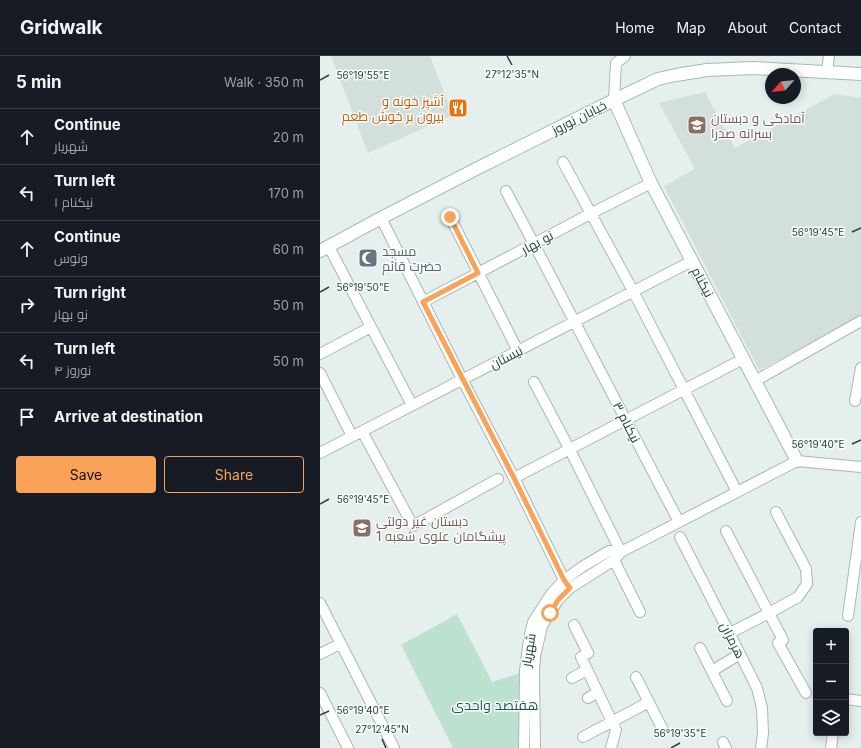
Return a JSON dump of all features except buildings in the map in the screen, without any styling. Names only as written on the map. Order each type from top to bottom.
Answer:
[{"type":"street","points":[[614,100],[616,63],[625,56]]},
{"type":"street","points":[[827,72],[829,56]]},
{"type":"street","name":"خیابان نوروز","points":[[325,249],[476,169],[658,79],[707,70],[753,68],[861,74]]},
{"type":"street","name":"نیکنام","points":[[614,100],[651,183],[797,461]]},
{"type":"street","points":[[563,162],[633,291],[737,492]]},
{"type":"street","name":"نو بهار","points":[[423,302],[651,183]]},
{"type":"street","name":"نیکنام ۳","points":[[506,191],[679,522]]},
{"type":"street","points":[[450,217],[518,351]]},
{"type":"street","points":[[381,218],[567,584]]},
{"type":"street","points":[[325,249],[371,327],[412,405]]},
{"type":"street","name":"نیستان","points":[[320,453],[692,261]]},
{"type":"street","points":[[755,381],[861,322]]},
{"type":"street","points":[[320,354],[371,327]]},
{"type":"street","points":[[514,478],[743,359]]},
{"type":"street","points":[[855,401],[861,368]]},
{"type":"street","points":[[320,373],[352,436]]},
{"type":"street","points":[[534,382],[570,450],[640,612]]},
{"type":"street","points":[[362,431],[413,526],[498,479]]},
{"type":"street","points":[[797,461],[861,467]]},
{"type":"street","name":"شهریار","points":[[535,748],[534,672],[538,641],[542,626],[567,584],[582,567],[609,551],[617,556],[797,461]]},
{"type":"street","points":[[730,633],[798,597],[807,584],[806,569],[776,512]]},
{"type":"street","points":[[848,616],[861,522]]},
{"type":"street","points":[[726,531],[783,640],[778,643],[806,693]]},
{"type":"street","name":"هرمزان","points":[[680,537],[757,688],[762,708],[762,748]]},
{"type":"street","name":"شهریار","points":[[524,748],[525,671],[529,639],[533,622],[550,594],[567,584]]},
{"type":"street","points":[[320,603],[394,748]]},
{"type":"street","points":[[574,625],[588,653],[581,657],[616,730],[611,748]]},
{"type":"street","points":[[320,654],[340,644]]},
{"type":"street","points":[[700,648],[727,701]]},
{"type":"street","points":[[712,671],[740,654]]},
{"type":"street","points":[[572,678],[587,670]]},
{"type":"street","points":[[636,677],[662,730]]},
{"type":"street","points":[[588,698],[598,692]]},
{"type":"street","points":[[320,693],[348,748]]},
{"type":"street","points":[[849,699],[861,701]]},
{"type":"street","points":[[584,737],[649,702]]},
{"type":"street","points":[[831,748],[833,736]]},
{"type":"shaded area","points":[[331,56],[430,56],[453,115],[368,153]]},
{"type":"shaded area","points":[[705,92],[735,148],[835,94],[861,98],[861,319],[759,370],[664,186],[695,169],[659,103]]},
{"type":"green space","points":[[457,614],[492,682],[523,672],[520,748],[453,748],[401,645]]},
{"type":"place","name":"آشپز خونه و بیرون بر خوش طعم","points":[[458,108]]},
{"type":"place","name":"آمادگی و دبستان بسرانه صدرا","points":[[697,125]]},
{"type":"place","name":"مسجد حضرت قائم","points":[[368,258]]},
{"type":"place","name":"دبستان غیر دولتی پیشگامان علوی شعبه 1","points":[[362,528]]},
{"type":"district","name":"هفتصد واحدی","points":[[495,704]]},
{"type":"route","points":[[450,217],[478,273],[423,302],[514,478],[564,580],[570,588],[558,600],[550,613]]}]
